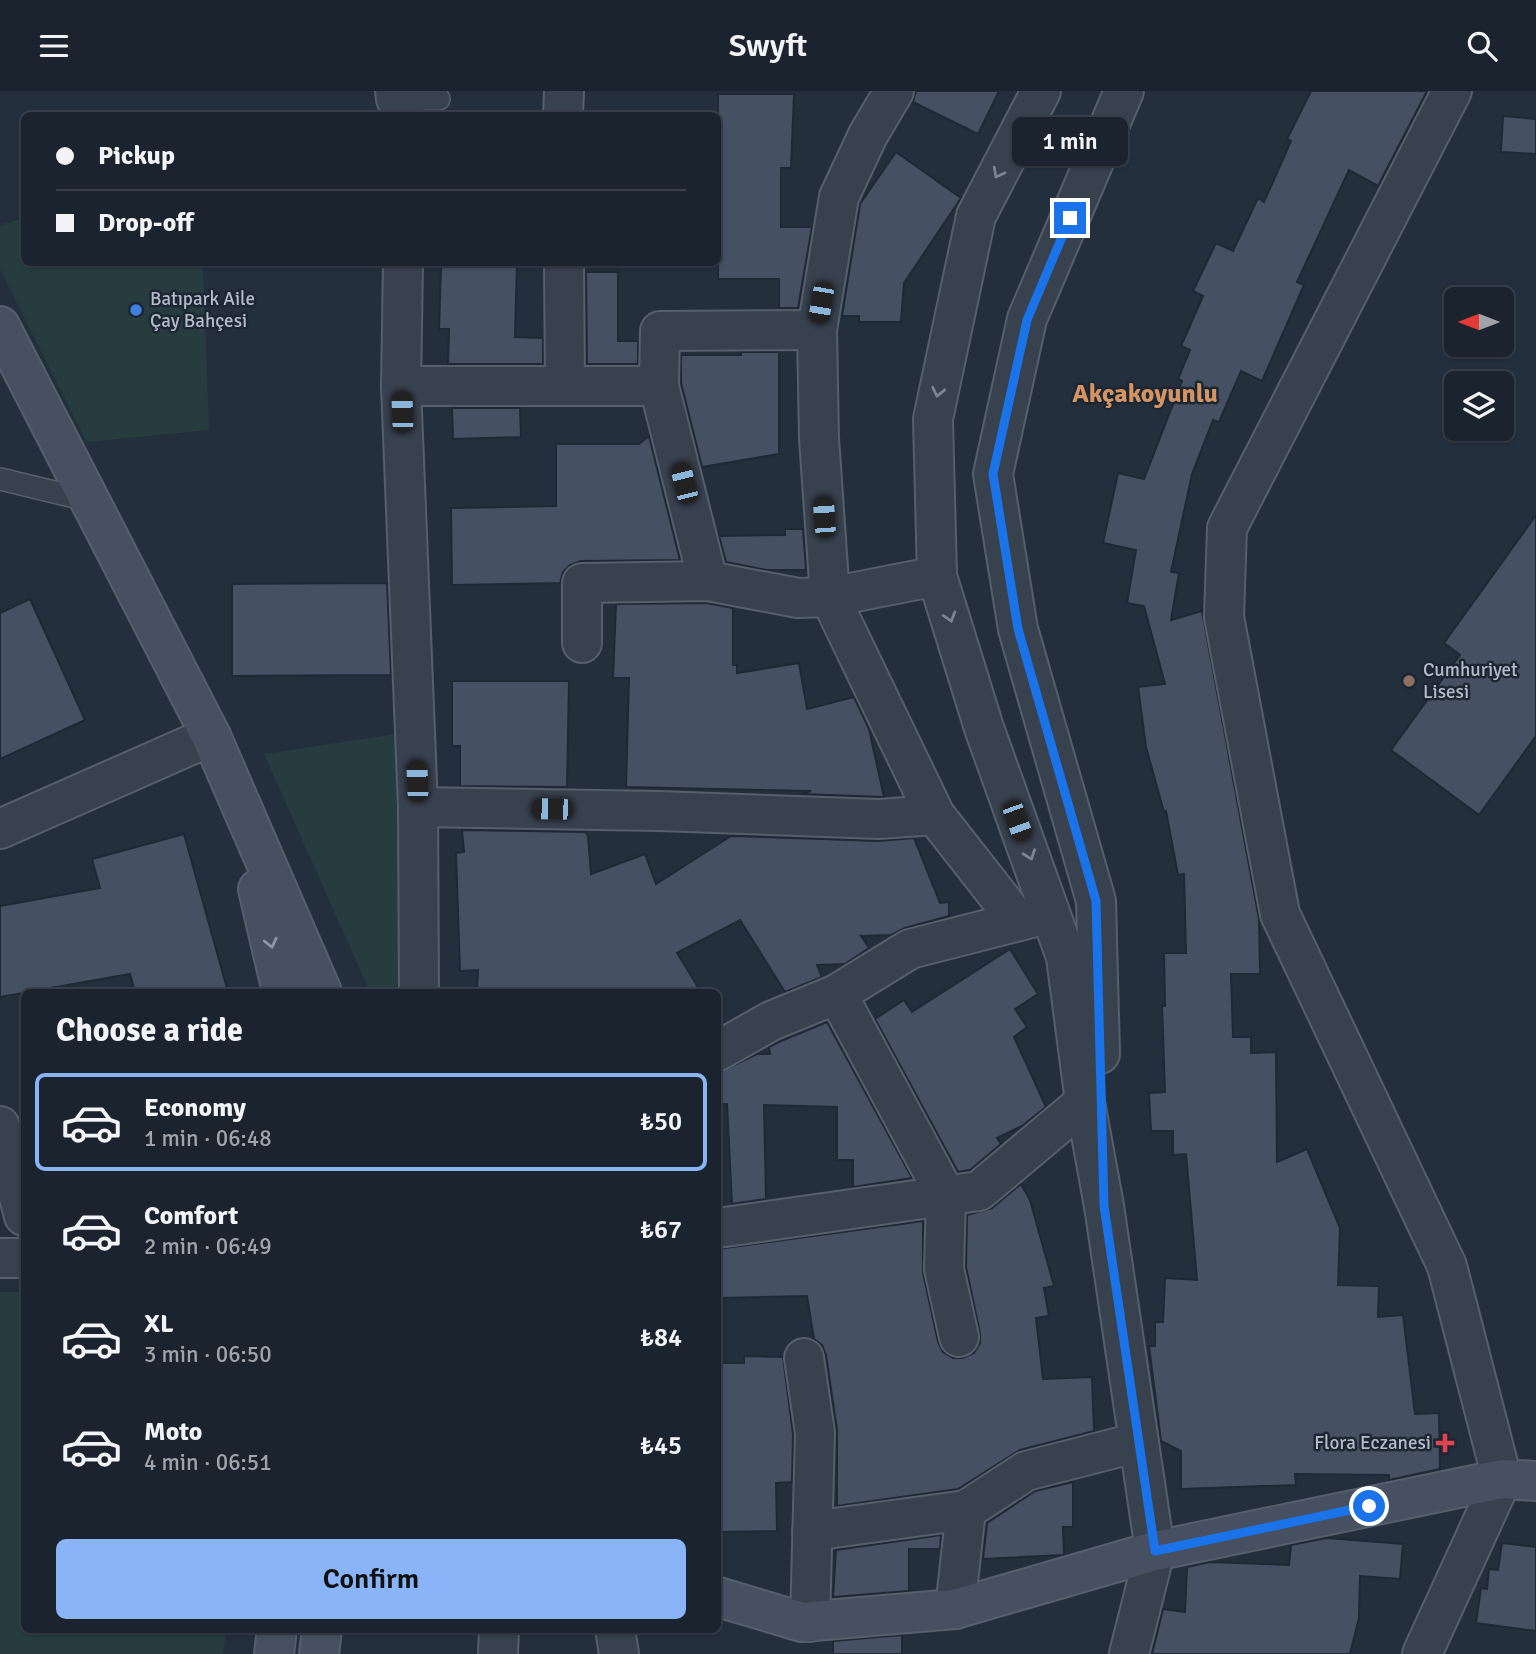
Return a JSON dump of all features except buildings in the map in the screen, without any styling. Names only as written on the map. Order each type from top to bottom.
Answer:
[{"type":"main road","points":[[0,326],[211,736],[321,989]]},
{"type":"main road","points":[[211,736],[256,879],[281,989]]},
{"type":"main road","points":[[721,1598],[807,1633],[955,1609],[1155,1551],[1519,1480]]},
{"type":"main road","points":[[274,1654],[276,1633]]},
{"type":"main road","points":[[319,1654],[322,1633]]},
{"type":"street","points":[[563,112],[564,91]]},
{"type":"street","points":[[894,91],[868,135],[839,197],[817,330],[819,438],[830,597],[935,815],[1034,917],[1066,957],[1085,1103],[1104,1206],[1155,1551],[1129,1654]]},
{"type":"street","points":[[1034,917],[984,728],[937,576],[933,419],[976,216],[1041,91]]},
{"type":"street","points":[[1104,1206],[1096,901],[1018,629],[993,474],[1027,320],[1124,91]]},
{"type":"street","points":[[1422,1654],[1519,1480],[1447,1266],[1280,914],[1224,617],[1227,528],[1452,91]]},
{"type":"street","points":[[403,266],[401,386],[418,807],[419,989]]},
{"type":"street","points":[[564,266],[565,386]]},
{"type":"street","points":[[708,581],[659,386],[660,331],[817,330]]},
{"type":"street","points":[[401,386],[659,386]]},
{"type":"street","points":[[582,643],[582,583],[708,581],[798,598],[830,597],[937,576]]},
{"type":"street","points":[[0,829],[211,736]]},
{"type":"street","points":[[418,807],[659,811],[878,819],[935,815]]},
{"type":"street","points":[[721,1049],[771,1021],[837,994],[910,949],[1034,917]]},
{"type":"street","points":[[837,994],[946,1196],[944,1269],[959,1337]]},
{"type":"street","points":[[721,1228],[979,1191],[1085,1103]]},
{"type":"street","points":[[0,1126],[21,1205]]},
{"type":"street","points":[[0,1258],[21,1258]]},
{"type":"street","points":[[804,1358],[815,1433],[807,1633]]},
{"type":"street","points":[[812,1531],[966,1510],[1026,1471],[1139,1442]]},
{"type":"street","points":[[955,1609],[966,1510]]},
{"type":"street","points":[[498,1654],[499,1633]]},
{"type":"street","points":[[616,1633],[619,1654]]},
{"type":"lane","points":[[399,102],[439,99]]},
{"type":"lane","points":[[0,478],[88,500]]},
{"type":"green space","points":[[21,219],[21,266],[203,266],[209,430],[87,442],[0,269],[0,225]]},
{"type":"green space","points":[[396,734],[406,989],[369,989],[264,754]]},
{"type":"green space","points":[[0,1292],[21,1292],[21,1633],[226,1633],[223,1654],[0,1654]]},
{"type":"place","name":"Batıpark Aile Çay Bahçesi","points":[[136,310]]},
{"type":"place","name":"Cumhuriyet Lisesi","points":[[1409,681]]},
{"type":"place","name":"Flora Eczanesi","points":[[1445,1443]]},
{"type":"district","name":"Akçakoyunlu","points":[[1145,394]]},
{"type":"route","points":[[1070,218],[1027,320],[993,474],[1018,629],[1096,901],[1104,1206],[1155,1551],[1369,1506]]}]
